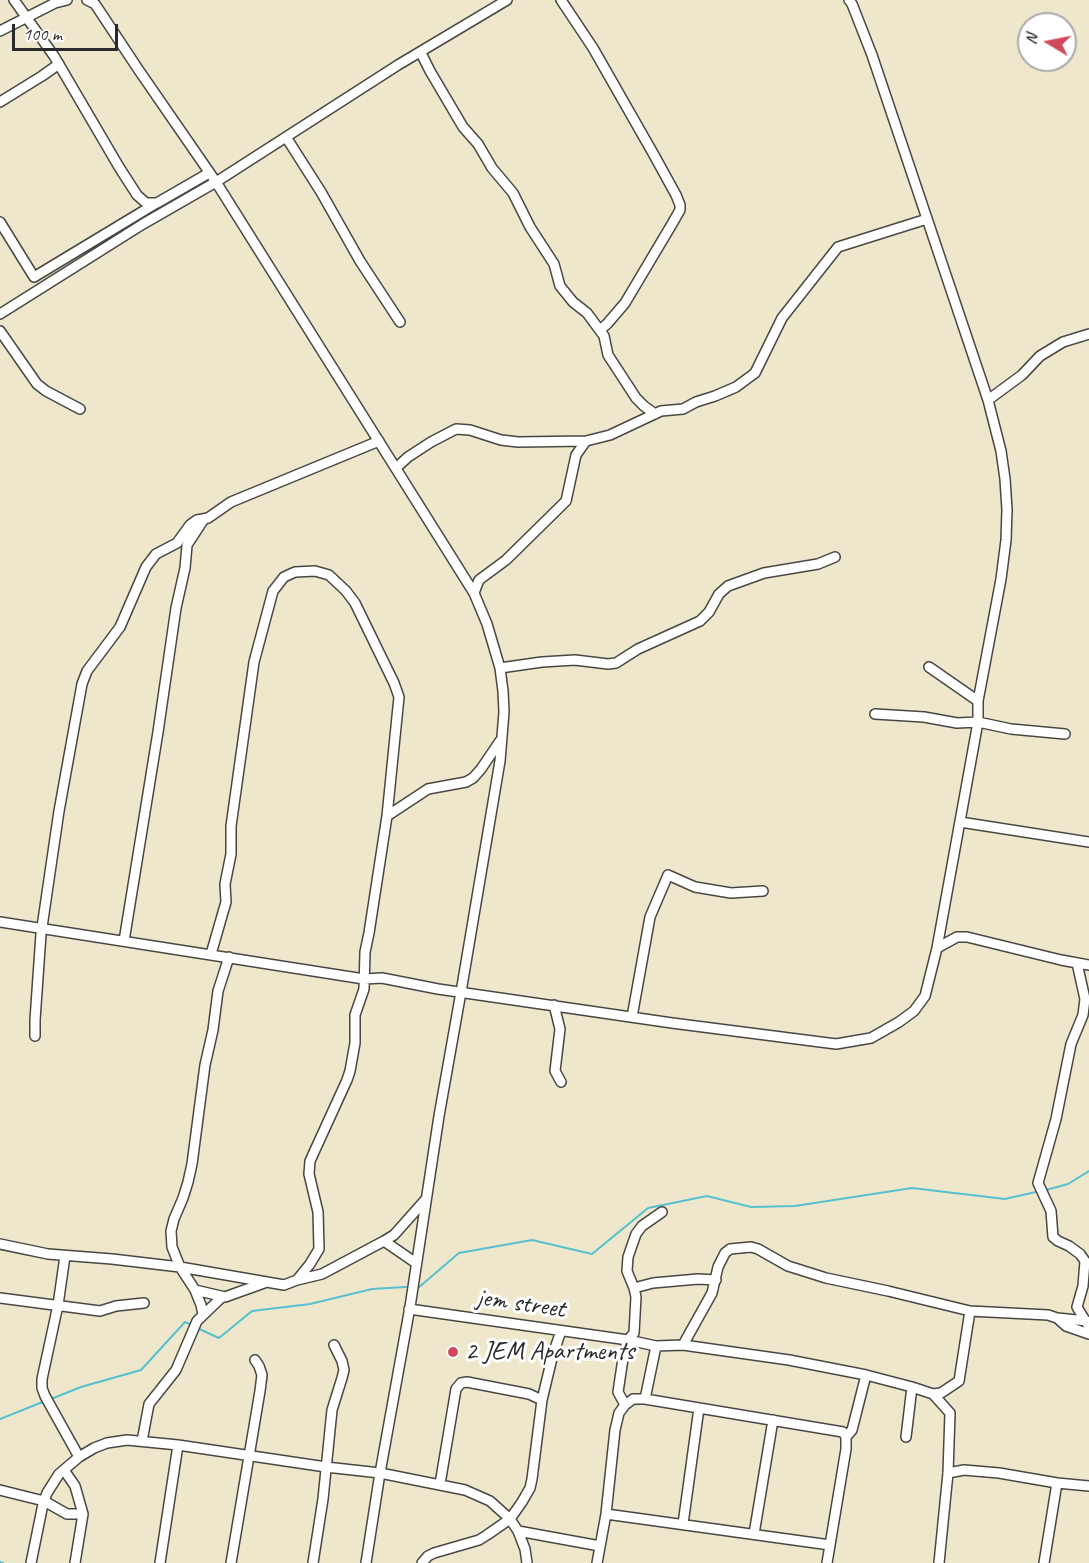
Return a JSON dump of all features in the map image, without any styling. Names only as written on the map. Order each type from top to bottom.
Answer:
[{"type":"street","points":[[14,0],[59,64],[137,195],[146,203],[157,203]]},
{"type":"street","points":[[0,31],[55,3],[67,0]]},
{"type":"street","points":[[87,0],[95,4],[216,182],[474,593],[487,624],[500,668],[504,712],[500,760],[366,1563]]},
{"type":"street","points":[[561,0],[593,48],[680,205],[672,224],[625,303],[600,330]]},
{"type":"street","points":[[0,922],[364,979],[382,978],[438,989],[836,1044],[871,1038],[914,1011],[925,996],[938,948],[978,722],[978,701],[1002,579],[1007,510],[1001,451],[988,400],[872,55],[849,0]]},
{"type":"street","points":[[0,314],[143,224],[216,182],[398,65],[503,1]]},
{"type":"street","points":[[420,52],[463,127],[513,193],[530,227],[554,264],[560,286],[573,302],[587,313],[606,338],[610,357],[636,398],[656,414]]},
{"type":"street","points":[[0,102],[59,64]]},
{"type":"street","points":[[286,137],[321,192],[360,261],[400,322]]},
{"type":"street","points":[[0,222],[34,277],[209,173]]},
{"type":"street","points":[[396,468],[431,442],[456,429],[470,429],[501,440],[518,442],[586,441],[610,435],[664,411],[683,409],[731,390],[755,373],[782,318],[838,247],[927,219]]},
{"type":"street","points":[[0,331],[37,384],[80,409]]},
{"type":"street","points":[[988,400],[1022,375],[1040,356],[1063,342],[1089,334]]},
{"type":"street","points":[[35,1036],[42,928],[59,811],[84,676],[120,627],[149,562],[156,554],[177,543],[193,522],[212,515],[231,502],[379,441]]},
{"type":"street","points":[[474,593],[479,580],[506,560],[566,501],[576,455],[586,441]]},
{"type":"street","points":[[124,940],[187,544],[204,519]]},
{"type":"street","points":[[500,668],[574,660],[616,663],[638,649],[700,621],[709,612],[719,594],[728,586],[764,573],[818,564],[836,557]]},
{"type":"street","points":[[211,954],[226,902],[225,884],[231,854],[231,826],[255,654],[273,591],[284,577],[295,572],[315,571],[329,575],[346,591],[354,603],[399,697],[387,816],[365,952],[362,996],[356,1015],[355,1043],[347,1080],[310,1161],[309,1174],[318,1212],[319,1249],[297,1280]]},
{"type":"street","points":[[929,668],[978,701]]},
{"type":"street","points":[[875,714],[924,717],[957,723],[978,722],[1011,729],[1065,734]]},
{"type":"street","points":[[387,816],[428,789],[466,782],[473,778],[502,738]]},
{"type":"street","points":[[960,822],[1089,842]]},
{"type":"street","points":[[632,1017],[650,917],[668,875],[695,887],[731,893],[763,891]]},
{"type":"street","points":[[938,948],[957,938],[967,937],[1089,965]]},
{"type":"street","points":[[203,1314],[195,1290],[180,1267],[172,1247],[171,1231],[188,1182],[218,992],[229,957]]},
{"type":"street","points":[[1077,963],[1085,999],[1083,1015],[1071,1044],[1056,1119],[1038,1183],[1051,1211],[1053,1236],[1058,1241],[1069,1245],[1080,1254],[1085,1262],[1083,1286],[1077,1308],[1088,1324]]},
{"type":"street","points":[[554,1005],[560,1029],[555,1071],[561,1082]]},
{"type":"street","points":[[0,1244],[48,1254],[180,1267],[284,1285],[322,1274],[384,1241],[399,1229],[427,1198]]},
{"type":"street","points":[[624,1405],[618,1392],[624,1353],[628,1340],[634,1333],[636,1297],[627,1265],[636,1234],[642,1226],[662,1212]]},
{"type":"street","points":[[384,1241],[416,1263]]},
{"type":"street","points":[[683,1345],[712,1293],[718,1267],[725,1253],[730,1249],[751,1247],[788,1266],[826,1278],[970,1311],[1048,1315],[1088,1324]]},
{"type":"street","points":[[65,1256],[42,1388],[79,1456]]},
{"type":"street","points":[[634,1288],[653,1283],[698,1279],[716,1280]]},
{"type":"street","points":[[195,1290],[222,1297],[231,1296],[265,1283]]},
{"type":"street","points":[[142,1441],[149,1404],[176,1370],[195,1326],[203,1314],[222,1297]]},
{"type":"street","points":[[0,1298],[100,1311],[116,1306],[144,1303]]},
{"type":"street","name":"jem street","points":[[409,1309],[656,1346],[683,1345],[789,1360],[866,1375],[912,1386],[933,1394]]},
{"type":"street","points":[[933,1394],[942,1393],[959,1381],[970,1311]]},
{"type":"street","points":[[1058,1318],[1066,1326],[1089,1334]]},
{"type":"street","points":[[423,1563],[428,1556],[434,1553],[479,1540],[510,1519],[522,1502],[530,1488],[542,1400],[561,1331]]},
{"type":"street","points":[[313,1563],[323,1499],[332,1410],[344,1370],[334,1345]]},
{"type":"street","points":[[645,1399],[656,1346]]},
{"type":"street","points":[[231,1563],[262,1375],[255,1360]]},
{"type":"street","points":[[846,1437],[852,1430],[866,1375]]},
{"type":"street","points":[[440,1484],[456,1389],[461,1383],[467,1382],[529,1394],[542,1400]]},
{"type":"street","points":[[906,1437],[912,1386]]},
{"type":"street","points":[[933,1394],[950,1413],[948,1473],[939,1563]]},
{"type":"street","points":[[597,1563],[619,1413],[624,1405],[633,1399],[645,1399],[843,1432],[846,1437],[846,1449],[827,1563]]},
{"type":"street","points":[[683,1524],[699,1408]]},
{"type":"street","points":[[754,1534],[773,1420]]},
{"type":"street","points":[[31,1563],[44,1502],[52,1484],[79,1456],[106,1443],[127,1440],[380,1473],[465,1490],[490,1500],[510,1519],[525,1549],[527,1563]]},
{"type":"street","points":[[160,1563],[178,1445]]},
{"type":"street","points":[[64,1470],[75,1486],[83,1514],[75,1563]]},
{"type":"street","points":[[948,1473],[964,1470],[999,1473],[1089,1486]]},
{"type":"street","points":[[1044,1563],[1057,1483]]},
{"type":"street","points":[[0,1490],[44,1502],[68,1514],[83,1514]]},
{"type":"street","points":[[606,1514],[830,1545]]},
{"type":"street","points":[[518,1531],[600,1546]]},
{"type":"waterway","points":[[1046,1190],[1068,1184],[1089,1171]]},
{"type":"waterway","points":[[418,1288],[459,1253],[532,1240],[592,1254],[648,1208],[707,1196],[751,1207],[795,1206],[912,1188],[1005,1199],[1040,1191]]},
{"type":"waterway","points":[[197,1328],[219,1338],[252,1311],[310,1304],[372,1289],[406,1287]]},
{"type":"waterway","points":[[51,1399],[81,1387],[141,1370],[185,1322],[192,1325]]},
{"type":"waterway","points":[[0,1419],[45,1401]]},
{"type":"place","name":"2 JEM Apartments","points":[[453,1352]]}]
